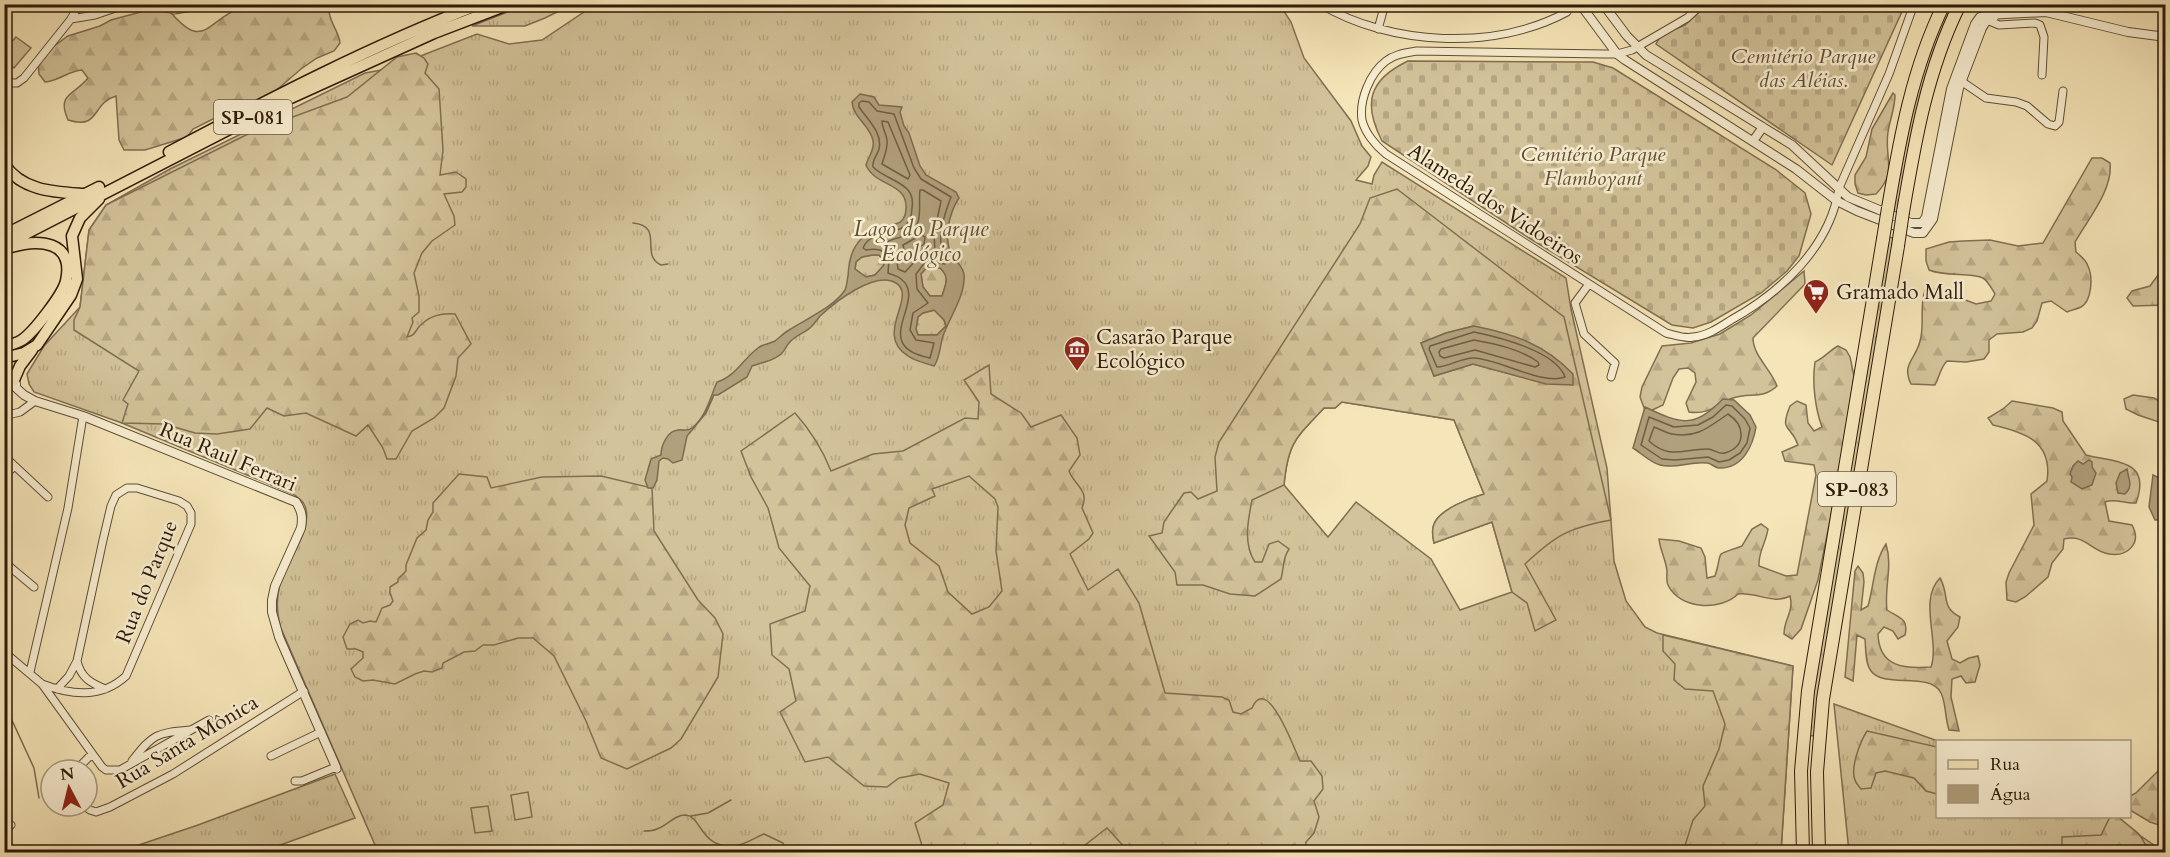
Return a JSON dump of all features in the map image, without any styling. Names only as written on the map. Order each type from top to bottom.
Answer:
[{"type":"highway","name":"SP-083","points":[[1803,852],[1800,793],[1804,730],[1888,208],[1904,119],[1916,72],[1930,33],[1944,4]]},
{"type":"highway","name":"SP-083","points":[[1819,852],[1816,798],[1827,664],[1903,212],[1924,103],[1940,50],[1960,4]]},
{"type":"highway","points":[[1797,852],[1800,793]]},
{"type":"main road","name":"SP-081","points":[[4,235],[286,89],[436,21],[480,4]]},
{"type":"main road","name":"SP-081","points":[[4,247],[108,190],[313,88],[434,33],[510,4]]},
{"type":"main road","points":[[4,164],[16,178],[33,187],[52,192],[86,194]]},
{"type":"main road","points":[[12,381],[75,286],[76,270],[72,236],[75,227],[80,218],[108,190]]},
{"type":"main road","points":[[4,247],[29,243],[52,244],[60,249],[67,267],[64,288],[37,326],[20,342],[4,346]]},
{"type":"main road","points":[[4,358],[24,353],[37,345]]},
{"type":"street","points":[[4,84],[17,83],[24,78],[71,19],[79,4]]},
{"type":"street","points":[[71,19],[95,15],[127,4]]},
{"type":"street","points":[[151,4],[174,10],[210,5]]},
{"type":"street","points":[[1320,4],[1356,23],[1400,34],[1432,37],[1489,36],[1529,28],[1567,12]]},
{"type":"street","points":[[1378,29],[1384,4]]},
{"type":"street","points":[[1580,4],[1617,54],[1796,169],[1837,201],[1907,232],[1923,233]]},
{"type":"street","points":[[1603,4],[1636,46],[1653,60],[1792,145],[1848,197],[1911,223],[1922,223]]},
{"type":"street","points":[[1617,54],[1625,52],[1687,18],[1702,4]]},
{"type":"street","name":"Alameda dos Vidoeiros","points":[[1617,54],[1437,51],[1400,54],[1386,61],[1369,82],[1362,106],[1362,121],[1376,146],[1386,154],[1666,333],[1684,338],[1695,337],[1710,332],[1758,304],[1796,271],[1818,240],[1837,201],[1839,188],[1889,74],[1914,4]]},
{"type":"street","points":[[1923,233],[1933,219],[1935,190],[1958,79],[1975,24],[1980,17],[2046,12],[2128,32],[2166,38]]},
{"type":"street","points":[[1967,54],[1987,20],[2000,14]]},
{"type":"street","points":[[1987,20],[1999,25],[2035,23],[2040,25],[2044,37],[2042,75]]},
{"type":"street","points":[[1958,79],[1986,98],[2027,106],[2048,124],[2055,126],[2059,122],[2063,91]]},
{"type":"street","points":[[1753,141],[1763,126]]},
{"type":"street","points":[[1923,233],[1922,223],[1935,190]]},
{"type":"street","points":[[1589,284],[1575,303],[1584,334],[1614,361],[1615,366],[1611,377]]},
{"type":"street","points":[[4,364],[12,381]]},
{"type":"street","name":"Rua Raul Ferrari","points":[[12,381],[24,395],[35,401],[83,416],[296,502],[303,519],[275,586],[272,612],[279,637],[336,768]]},
{"type":"street","points":[[4,416],[20,412],[35,401]]},
{"type":"street","points":[[30,672],[68,508],[83,416]]},
{"type":"street","points":[[4,456],[48,497]]},
{"type":"street","points":[[4,475],[14,467]]},
{"type":"street","name":"Rua do Parque","points":[[57,689],[69,676],[77,661],[111,506],[116,495],[127,488],[137,488],[179,501],[187,506],[191,513],[190,524],[126,676],[117,685],[105,690]]},
{"type":"street","points":[[4,562],[32,586]]},
{"type":"street","points":[[4,652],[42,684],[106,770],[120,770],[209,720]]},
{"type":"street","points":[[77,661],[79,669],[88,681],[105,690]]},
{"type":"street","points":[[42,684],[57,689],[87,693],[105,690]]},
{"type":"street","name":"Rua Santa Mônica","points":[[99,811],[191,763],[304,691]]},
{"type":"street","points":[[130,765],[152,738],[160,734],[193,730]]},
{"type":"street","points":[[272,756],[321,732]]},
{"type":"street","points":[[88,758],[92,754]]},
{"type":"street","points":[[295,781],[302,781],[336,768]]},
{"type":"green space","points":[[596,4],[1280,5],[1291,22],[1304,58],[1351,121],[1362,146],[1371,157],[1368,166],[1356,180],[1372,184],[1374,175],[1382,162],[1566,278],[1607,468],[1614,561],[1626,601],[1645,627],[1657,633],[1793,666],[1781,852],[378,852],[280,626],[277,605],[279,589],[306,523],[307,513],[303,503],[293,494],[122,423],[34,392],[27,374],[44,346],[80,307],[89,230],[106,205],[170,169],[365,73],[387,69],[477,34],[509,44],[542,40]],"holes":[[[1342,402],[1454,420],[1484,494],[1464,501],[1442,514],[1433,527],[1434,543],[1492,522],[1512,592],[1460,610],[1431,559],[1356,502],[1328,537],[1284,485],[1288,459],[1295,442],[1324,408],[1335,408]]]},
{"type":"green space","points":[[247,5],[336,5],[329,8],[329,13],[340,43],[334,51],[317,58],[301,69],[258,106],[219,116],[193,129],[187,137],[145,150],[124,150],[119,140],[116,96],[108,99],[91,119],[79,122],[68,120],[64,104],[66,99],[88,78],[82,70],[45,82],[39,74],[38,62],[50,49],[68,36],[111,20],[159,7],[167,8],[190,30],[198,32]]},
{"type":"green space","points":[[525,5],[571,5],[525,26],[472,26]]},
{"type":"green space","name":"Cemitério Parque das Aléias.","points":[[1707,5],[1905,5],[1832,165],[1656,44],[1661,35],[1685,25]]},
{"type":"green space","points":[[1946,5],[1956,5],[1898,214],[1891,212],[1912,99]]},
{"type":"green space","points":[[16,37],[31,48],[14,68],[5,61],[5,49]]},
{"type":"green space","points":[[416,53],[428,64],[425,73],[439,89],[443,150],[440,175],[456,172],[466,179],[466,187],[462,192],[444,194],[454,216],[455,225],[432,241],[422,253],[414,273],[419,296],[419,312],[412,318],[413,322],[407,337],[430,318],[455,314],[471,344],[458,358],[456,376],[444,408],[434,418],[412,431],[396,459],[387,459],[383,448],[368,425],[356,436],[306,413],[284,416],[267,408],[250,429],[217,434],[195,433],[164,424],[122,423],[128,404],[123,400],[139,371],[74,330],[74,320],[80,307],[89,230],[106,205],[252,132],[347,97],[397,57]]},
{"type":"green space","name":"Cemitério Parque Flamboyant","points":[[1408,61],[1593,62],[1613,68],[1775,169],[1805,193],[1811,214],[1799,256],[1787,271],[1761,293],[1711,322],[1693,328],[1672,325],[1529,238],[1382,141],[1372,116],[1373,94],[1384,76]]},
{"type":"green space","points":[[1893,93],[1895,100],[1887,141],[1889,164],[1887,179],[1876,194],[1858,193],[1855,175],[1866,157],[1872,129]]},
{"type":"green space","points":[[2092,158],[2102,158],[2110,163],[2110,173],[2099,204],[2075,242],[2076,252],[2086,262],[2091,276],[2089,294],[2085,304],[2067,312],[2051,301],[2042,303],[2037,321],[2032,328],[2023,332],[1997,334],[1989,340],[1989,352],[1984,359],[1966,362],[1947,361],[1935,385],[1911,384],[1908,377],[1908,366],[1918,347],[1921,335],[1925,290],[1936,289],[1976,304],[1991,301],[1995,294],[1987,281],[1978,276],[1929,270],[1926,249],[1949,242],[1963,241],[1990,240],[2018,246],[2043,243]]},
{"type":"green space","points":[[1397,189],[1564,317],[1611,520],[1584,526],[1554,539],[1525,564],[1556,620],[1535,631],[1527,603],[1512,592],[1492,522],[1434,543],[1433,527],[1442,514],[1464,501],[1484,494],[1454,420],[1342,402],[1335,408],[1324,408],[1295,442],[1288,459],[1284,485],[1252,500],[1248,540],[1255,562],[1262,562],[1269,544],[1278,541],[1289,549],[1284,560],[1281,579],[1255,596],[1230,594],[1203,585],[1177,585],[1175,572],[1149,536],[1162,533],[1164,522],[1184,493],[1191,492],[1198,499],[1217,491],[1215,457],[1219,442],[1360,224],[1370,198]],"holes":[[[1473,326],[1545,383],[1473,364],[1434,376],[1421,343]]]},
{"type":"green space","points":[[1887,236],[1895,239],[1814,736],[1807,735]]},
{"type":"green space","points":[[879,255],[884,260],[884,265],[875,275],[866,277],[855,269],[856,262],[862,257]]},
{"type":"green space","points":[[2165,258],[2165,305],[2133,306],[2127,298],[2132,291],[2150,286],[2161,271]]},
{"type":"green space","points":[[927,267],[940,268],[945,274],[946,281],[942,296],[930,296],[923,287],[921,274]]},
{"type":"green space","points":[[1804,271],[1805,284],[1753,338],[1759,357],[1777,386],[1766,393],[1727,400],[1703,412],[1689,412],[1686,403],[1696,382],[1695,373],[1688,368],[1679,369],[1673,378],[1663,405],[1646,413],[1640,397],[1642,387],[1662,346],[1691,343],[1720,334],[1751,315]]},
{"type":"green space","points":[[935,310],[946,326],[937,335],[918,335],[916,329],[918,317]]},
{"type":"green space","points":[[1838,346],[1846,350],[1850,357],[1854,376],[1841,466],[1818,580],[1801,629],[1792,639],[1784,634],[1791,607],[1790,596],[1772,599],[1738,594],[1731,600],[1712,605],[1691,603],[1682,599],[1667,583],[1666,567],[1659,539],[1679,541],[1701,548],[1705,557],[1707,578],[1715,576],[1723,553],[1742,546],[1752,529],[1761,524],[1768,529],[1759,566],[1786,576],[1797,575],[1816,475],[1814,465],[1785,461],[1782,452],[1798,445],[1787,428],[1787,415],[1790,406],[1797,401],[1806,405],[1808,423],[1814,431],[1822,427],[1815,395],[1815,362]]},
{"type":"green space","points":[[989,365],[991,394],[1021,413],[1031,427],[1061,415],[1077,438],[1080,455],[1069,471],[1083,492],[1082,508],[1093,533],[1070,554],[1088,590],[1118,569],[1139,603],[1165,693],[1222,697],[1229,700],[1233,712],[1241,714],[1252,708],[1258,700],[1265,700],[1280,717],[1300,761],[1311,761],[1322,776],[1323,789],[1314,801],[1319,817],[1314,833],[1306,842],[1305,852],[1129,852],[1107,828],[1076,852],[924,852],[915,823],[943,805],[949,783],[920,774],[899,778],[887,787],[864,786],[828,757],[805,762],[780,712],[796,701],[789,669],[772,655],[770,624],[805,611],[810,586],[779,548],[768,508],[751,477],[741,451],[795,413],[816,440],[831,471],[873,454],[903,451],[965,418],[978,419],[979,402],[964,380]],"holes":[[[969,476],[995,499],[998,507],[996,551],[1002,591],[989,607],[972,614],[948,592],[939,566],[910,543],[905,525],[909,508],[935,496],[932,489]]]},
{"type":"green space","points":[[2133,395],[2154,398],[2165,404],[2165,424],[2126,409],[2124,399]]},
{"type":"green space","points":[[2012,401],[2053,408],[2062,412],[2063,421],[2086,455],[2128,466],[2139,478],[2140,489],[2136,503],[2105,502],[2109,521],[2132,525],[2135,538],[2127,551],[2109,554],[2078,539],[2064,539],[2063,549],[2052,563],[2048,577],[2016,602],[2007,600],[2006,582],[2034,525],[2031,494],[2047,481],[2048,467],[2041,448],[2034,441],[2015,431],[1993,425],[1988,418]]},
{"type":"green space","points":[[459,474],[487,477],[491,488],[542,477],[601,476],[652,488],[654,531],[698,600],[715,618],[723,634],[718,677],[681,739],[671,748],[627,769],[601,758],[586,721],[554,656],[533,638],[518,638],[494,645],[483,645],[475,651],[464,652],[443,663],[442,668],[415,674],[395,684],[373,680],[363,681],[355,677],[351,669],[363,658],[363,652],[347,649],[343,637],[350,624],[358,620],[363,623],[376,622],[382,608],[393,601],[390,587],[398,582],[406,571],[406,565],[417,538],[426,530],[433,512],[433,503]]},
{"type":"green space","points":[[1886,544],[1889,560],[1887,610],[1902,619],[1906,629],[1905,635],[1898,639],[1893,631],[1884,627],[1878,634],[1879,645],[1883,653],[1895,664],[1931,667],[1933,645],[1931,598],[1940,578],[1950,609],[1960,617],[1958,627],[1947,641],[1952,659],[1960,663],[1978,656],[1980,665],[1975,682],[1966,683],[1961,676],[1952,679],[1951,697],[1959,731],[1949,730],[1943,697],[1935,686],[1917,681],[1886,679],[1871,671],[1867,660],[1865,639],[1857,635],[1853,681],[1845,677],[1855,571],[1858,566],[1863,573],[1861,610],[1868,606],[1877,566]]},
{"type":"green space","points":[[1663,635],[1793,666],[1781,851],[1683,852],[1693,820],[1705,806],[1703,786],[1719,749],[1725,724],[1713,691],[1685,689],[1674,680],[1675,664],[1663,651]]},
{"type":"green space","points":[[1834,704],[1936,740],[1936,818],[2114,818],[2164,852],[1849,852]]},
{"type":"green space","points":[[1867,731],[1936,747],[1936,794],[1926,791],[1914,778],[1885,771],[1876,773],[1871,788],[1861,789],[1854,775],[1859,748]]},
{"type":"green space","points":[[2163,766],[2166,767],[2165,827],[2150,822],[2131,811],[2131,796]]},
{"type":"green space","points":[[335,774],[355,818],[272,848],[273,852],[118,852],[198,825]]},
{"type":"green space","points":[[528,792],[532,817],[515,820],[511,795]]},
{"type":"green space","points":[[488,806],[492,831],[475,833],[471,808]]},
{"type":"green space","points":[[2120,818],[2137,832],[2145,844],[2161,852],[2062,852],[2062,837],[2101,835],[2109,819]]},
{"type":"water","name":"Lago do Parque Ecológico","points":[[860,94],[874,97],[879,105],[902,107],[900,112],[904,126],[909,133],[920,166],[926,175],[956,192],[959,198],[950,218],[948,241],[949,249],[964,274],[963,290],[943,336],[936,363],[934,366],[914,359],[898,347],[894,337],[902,297],[901,289],[896,283],[887,280],[877,281],[866,284],[845,296],[826,310],[809,329],[791,340],[778,357],[752,366],[747,377],[718,395],[714,395],[706,413],[697,423],[717,382],[734,372],[760,347],[775,341],[840,296],[847,285],[851,256],[855,247],[868,232],[903,220],[906,209],[902,194],[876,177],[866,165],[872,150],[872,136],[855,113],[852,102]],"holes":[[[879,255],[884,265],[875,275],[866,277],[855,269],[856,262],[862,257]],[[927,267],[940,268],[946,278],[942,296],[930,296],[923,287],[921,274]],[[934,310],[944,320],[946,326],[937,335],[918,335],[916,329],[918,317],[923,313]]]},
{"type":"water","points":[[1474,326],[1515,337],[1551,355],[1573,374],[1573,385],[1546,384],[1473,364],[1434,376],[1421,343],[1446,333]]},
{"type":"water","points":[[1723,399],[1734,400],[1750,415],[1756,427],[1745,455],[1734,465],[1719,468],[1708,463],[1660,465],[1633,448],[1645,407],[1668,417],[1686,421],[1703,415]]},
{"type":"water","name":"Lago do Parque Ecológico","points":[[697,424],[687,436],[682,460],[673,463],[663,458],[659,461],[657,480],[653,488],[648,488],[645,480],[651,459],[661,455],[663,443],[671,433],[688,430]]},
{"type":"water","points":[[2089,460],[2096,473],[2092,485],[2082,489],[2071,482],[2070,474],[2078,461],[2083,464]]},
{"type":"water","points":[[2127,469],[2130,482],[2128,491],[2125,494],[2118,493],[2116,483],[2120,473]]},
{"type":"water","points":[[2153,475],[2159,478],[2165,477],[2165,520],[2155,520],[2149,507]]},
{"type":"waterway","points":[[633,223],[648,229],[652,255],[661,265],[668,264]]},
{"type":"waterway","points":[[4,703],[34,768],[39,798]]},
{"type":"waterway","points":[[691,816],[708,813],[731,800]]},
{"type":"waterway","points":[[644,831],[655,830],[686,815],[695,821],[708,838],[723,846],[746,843],[764,834],[783,843],[787,852]]},
{"type":"place","name":"Gramado Mall","points":[[1816,315]]},
{"type":"place","name":"Casarão Parque Ecológico","points":[[1077,372]]}]
